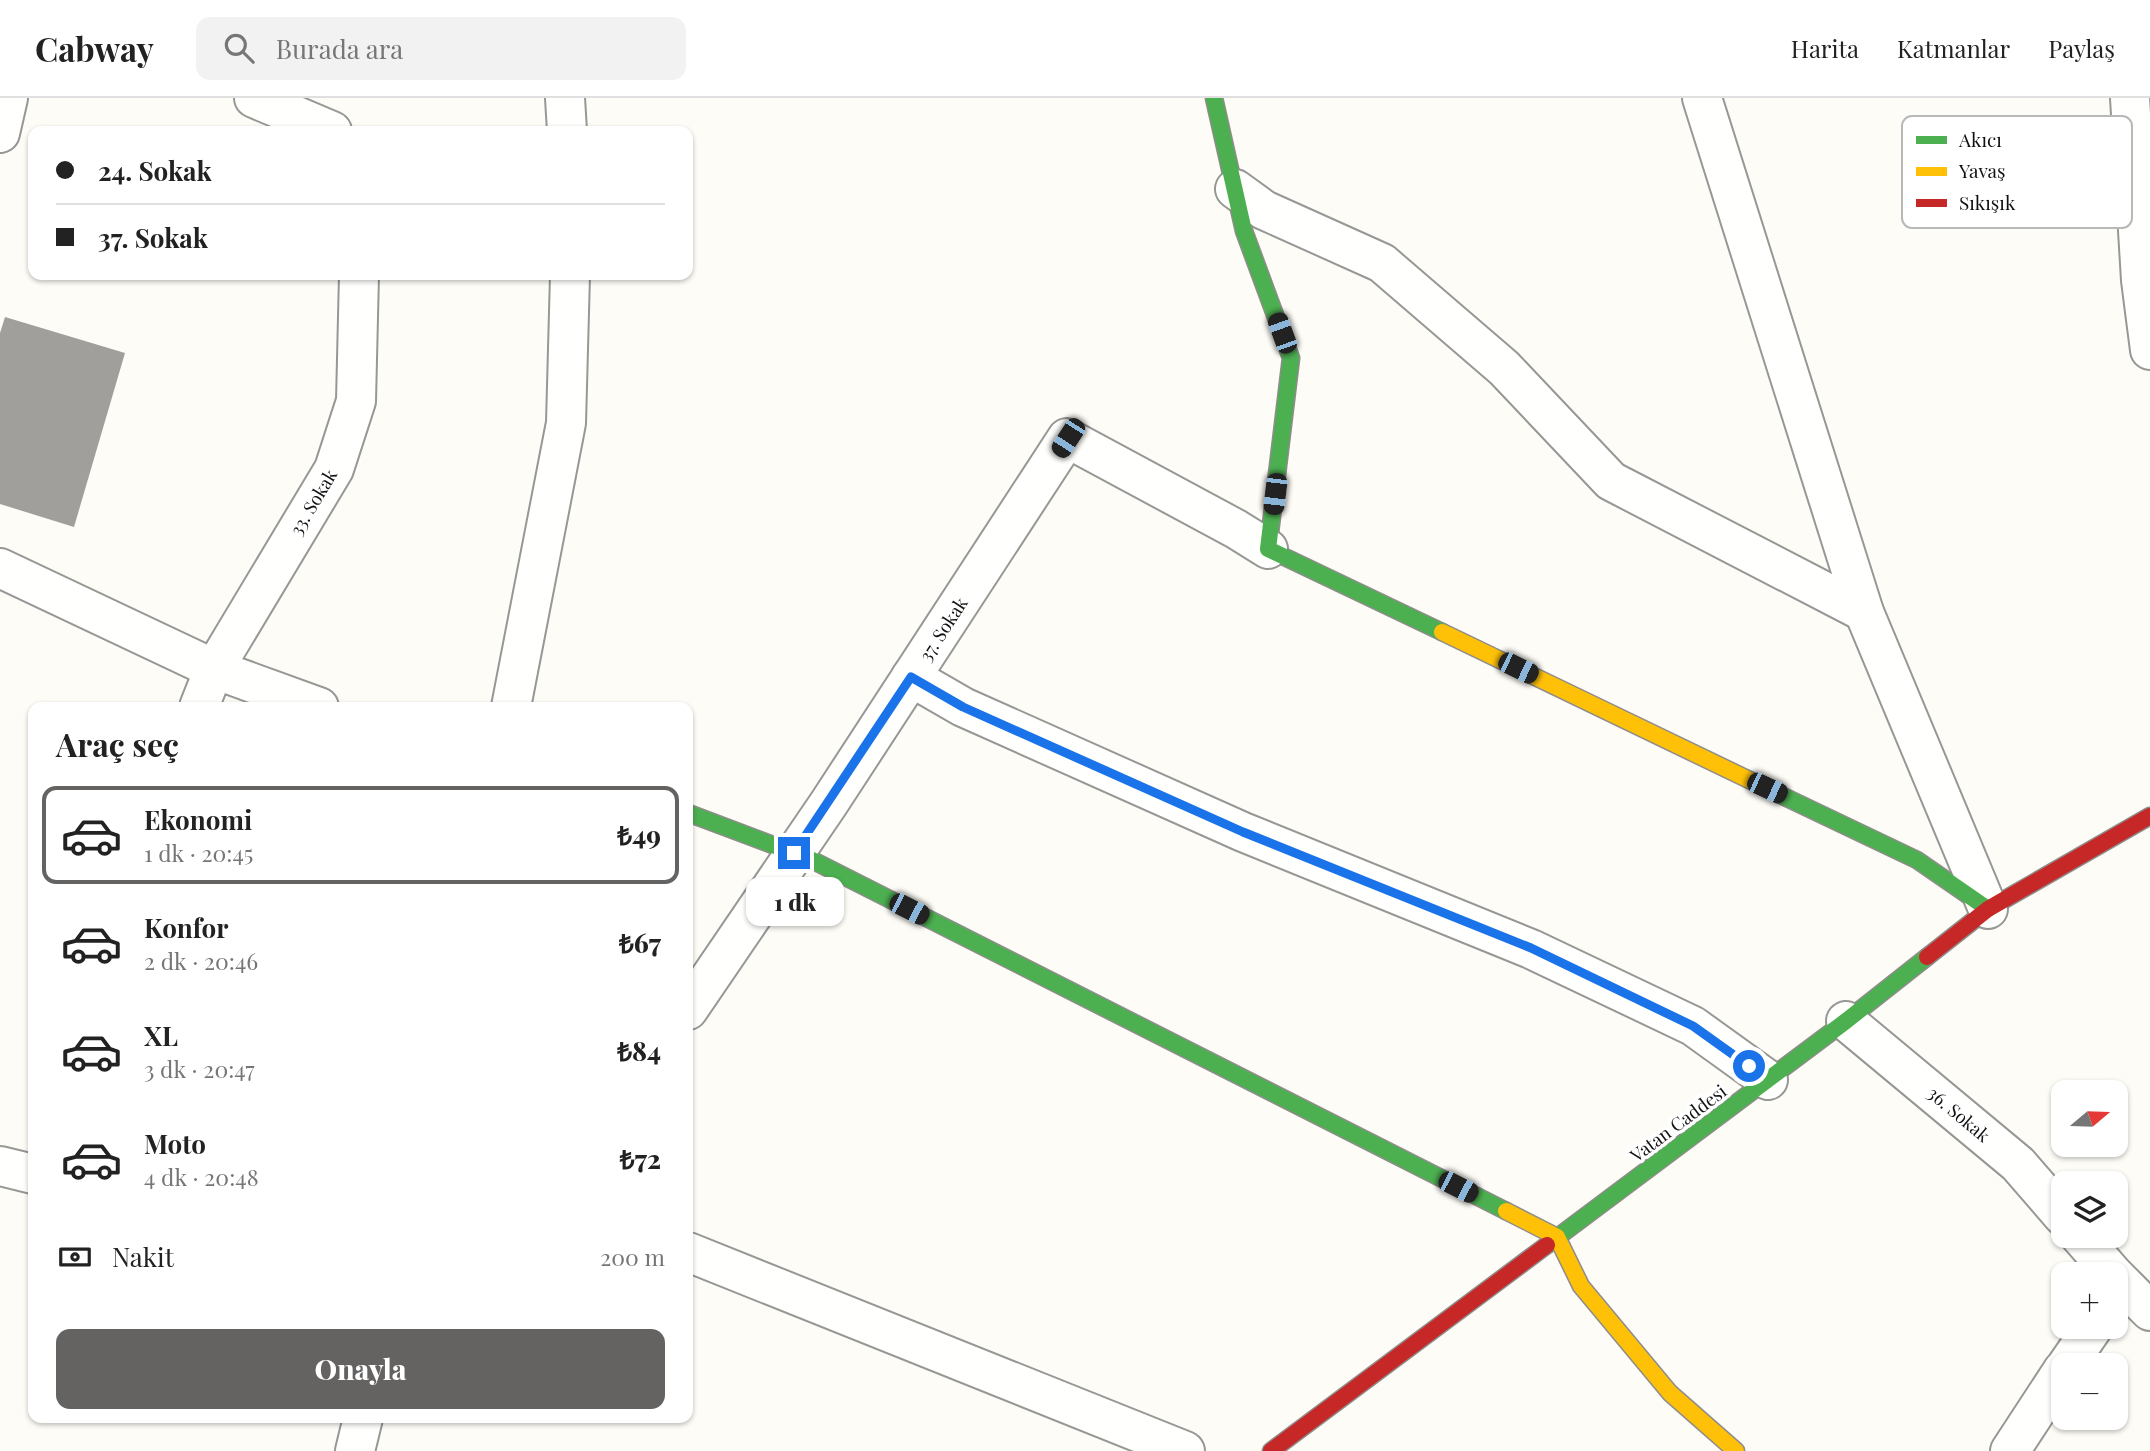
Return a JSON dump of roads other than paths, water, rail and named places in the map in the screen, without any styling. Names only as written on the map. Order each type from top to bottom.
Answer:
[{"type":"street","points":[[0,133],[8,98]]},
{"type":"street","points":[[254,98],[290,106],[324,126]]},
{"type":"street","points":[[565,98],[567,126]]},
{"type":"street","points":[[1214,98],[1244,231],[1291,358],[1268,549],[1917,860],[1988,909]]},
{"type":"street","points":[[1702,98],[1864,612],[1988,909]]},
{"type":"street","points":[[2130,98],[2131,116]]},
{"type":"street","points":[[2132,131],[2141,280],[2150,350]]},
{"type":"street","points":[[1235,189],[1264,210],[1382,264],[1504,368],[1611,481],[1864,612]]},
{"type":"street","name":"33. Sokak","points":[[201,702],[214,669],[334,469],[356,401],[359,280]]},
{"type":"street","points":[[512,702],[566,423],[570,280]]},
{"type":"street","name":"37. Sokak","points":[[693,1003],[1068,438],[1237,529],[1268,549]]},
{"type":"street","points":[[0,568],[214,669],[305,702]]},
{"type":"street","points":[[911,677],[963,707],[1243,832],[1531,948],[1693,1026],[1768,1080]]},
{"type":"street","points":[[693,815],[810,859],[1557,1237],[1581,1286],[1670,1393],[1736,1451]]},
{"type":"street","name":"Vatan Caddesi","points":[[1271,1451],[1768,1080],[1988,909],[2150,816]]},
{"type":"street","name":"36. Sokak","points":[[1846,1020],[2018,1164],[2051,1202]]},
{"type":"street","points":[[0,1166],[28,1173]]},
{"type":"street","points":[[2090,1248],[2101,1262]]},
{"type":"street","points":[[693,1254],[1185,1451]]},
{"type":"street","points":[[2010,1451],[2051,1388]]},
{"type":"street","points":[[355,1451],[362,1423]]}]
